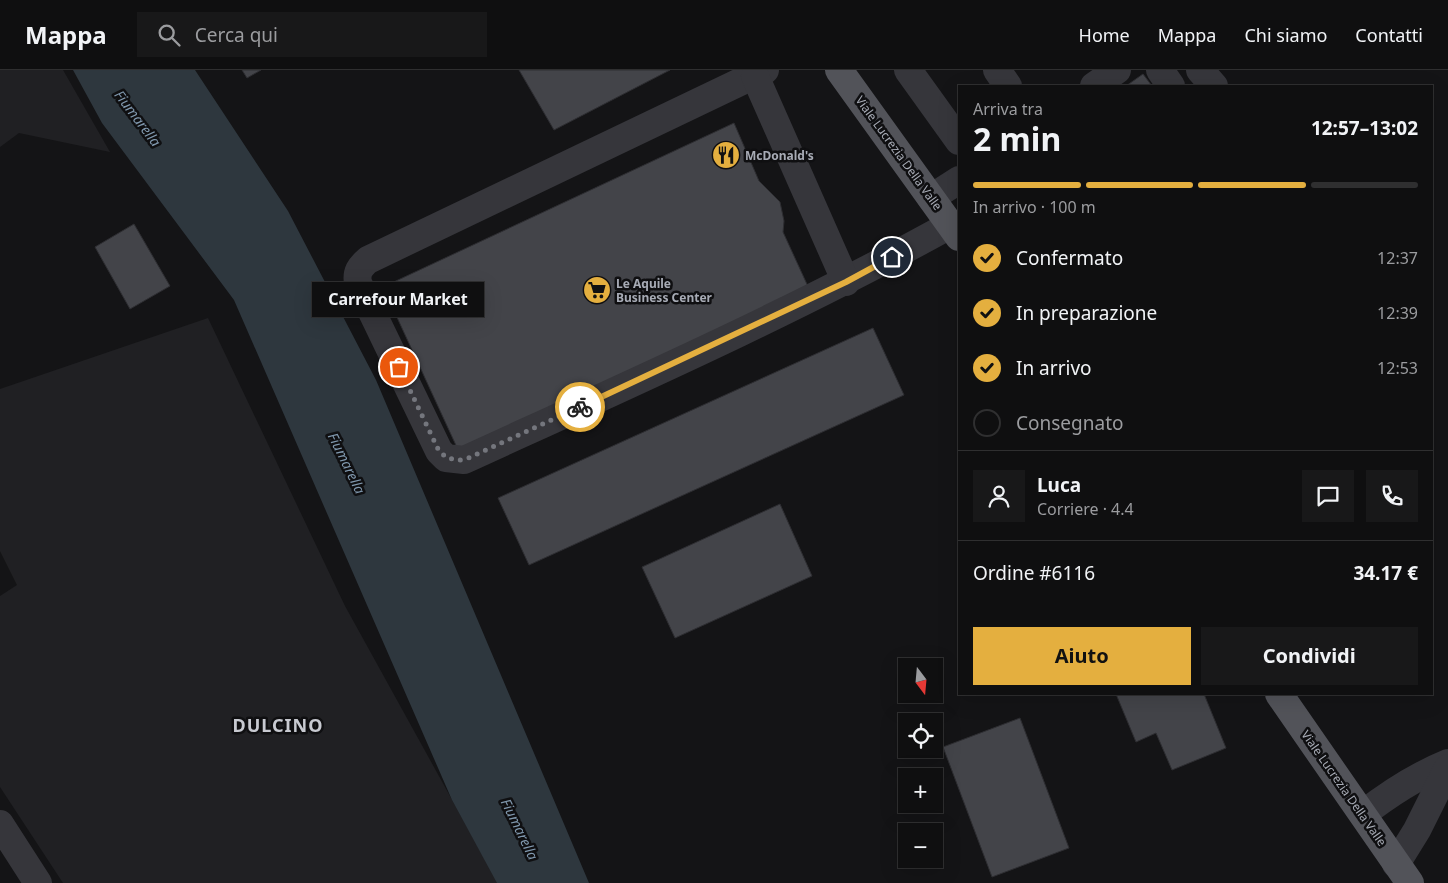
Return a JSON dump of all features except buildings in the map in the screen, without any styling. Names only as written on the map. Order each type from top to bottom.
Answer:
[{"type":"main road","name":"Viale Lucrezia Della Valle","points":[[839,70],[954,231]]},
{"type":"main road","name":"Viale Lucrezia Della Valle","points":[[1280,695],[1403,874]]},
{"type":"street","points":[[908,70],[957,134]]},
{"type":"street","points":[[997,70],[1007,85]]},
{"type":"street","points":[[1095,85],[1117,70]]},
{"type":"street","points":[[1160,70],[1170,85]]},
{"type":"street","points":[[1200,70],[1213,85]]},
{"type":"street","points":[[846,282],[760,73],[368,260],[360,268],[357,275],[358,283],[439,451],[446,458],[464,460],[846,282],[954,231]]},
{"type":"street","points":[[931,198],[958,181]]},
{"type":"street","points":[[1363,814],[1388,794],[1422,774],[1448,763]]},
{"type":"street","points":[[1403,874],[1417,830],[1448,768]]},
{"type":"street","points":[[0,824],[38,883]]},
{"type":"shaded area","points":[[0,70],[63,70],[110,152],[19,133],[0,147]]},
{"type":"shaded area","points":[[208,318],[345,606],[498,883],[63,883],[0,787],[0,596],[17,585],[0,551],[0,389]]},
{"type":"water","name":"Fiumarella","points":[[73,70],[195,70],[288,211],[376,380],[589,883],[497,883],[452,800],[234,300],[102,123]]},
{"type":"way so far","points":[[399,367],[439,451],[446,458],[454,460],[464,460],[580,407]]},
{"type":"place","name":"McDonald's","points":[[726,155]]},
{"type":"place","name":"Le Aquile Business Center","points":[[597,290]]},
{"type":"place","name":"Carrefour Market","points":[[399,367]]},
{"type":"district","name":"DULCINO","points":[[278,725]]},
{"type":"route","points":[[580,407],[846,282],[892,257]]}]
